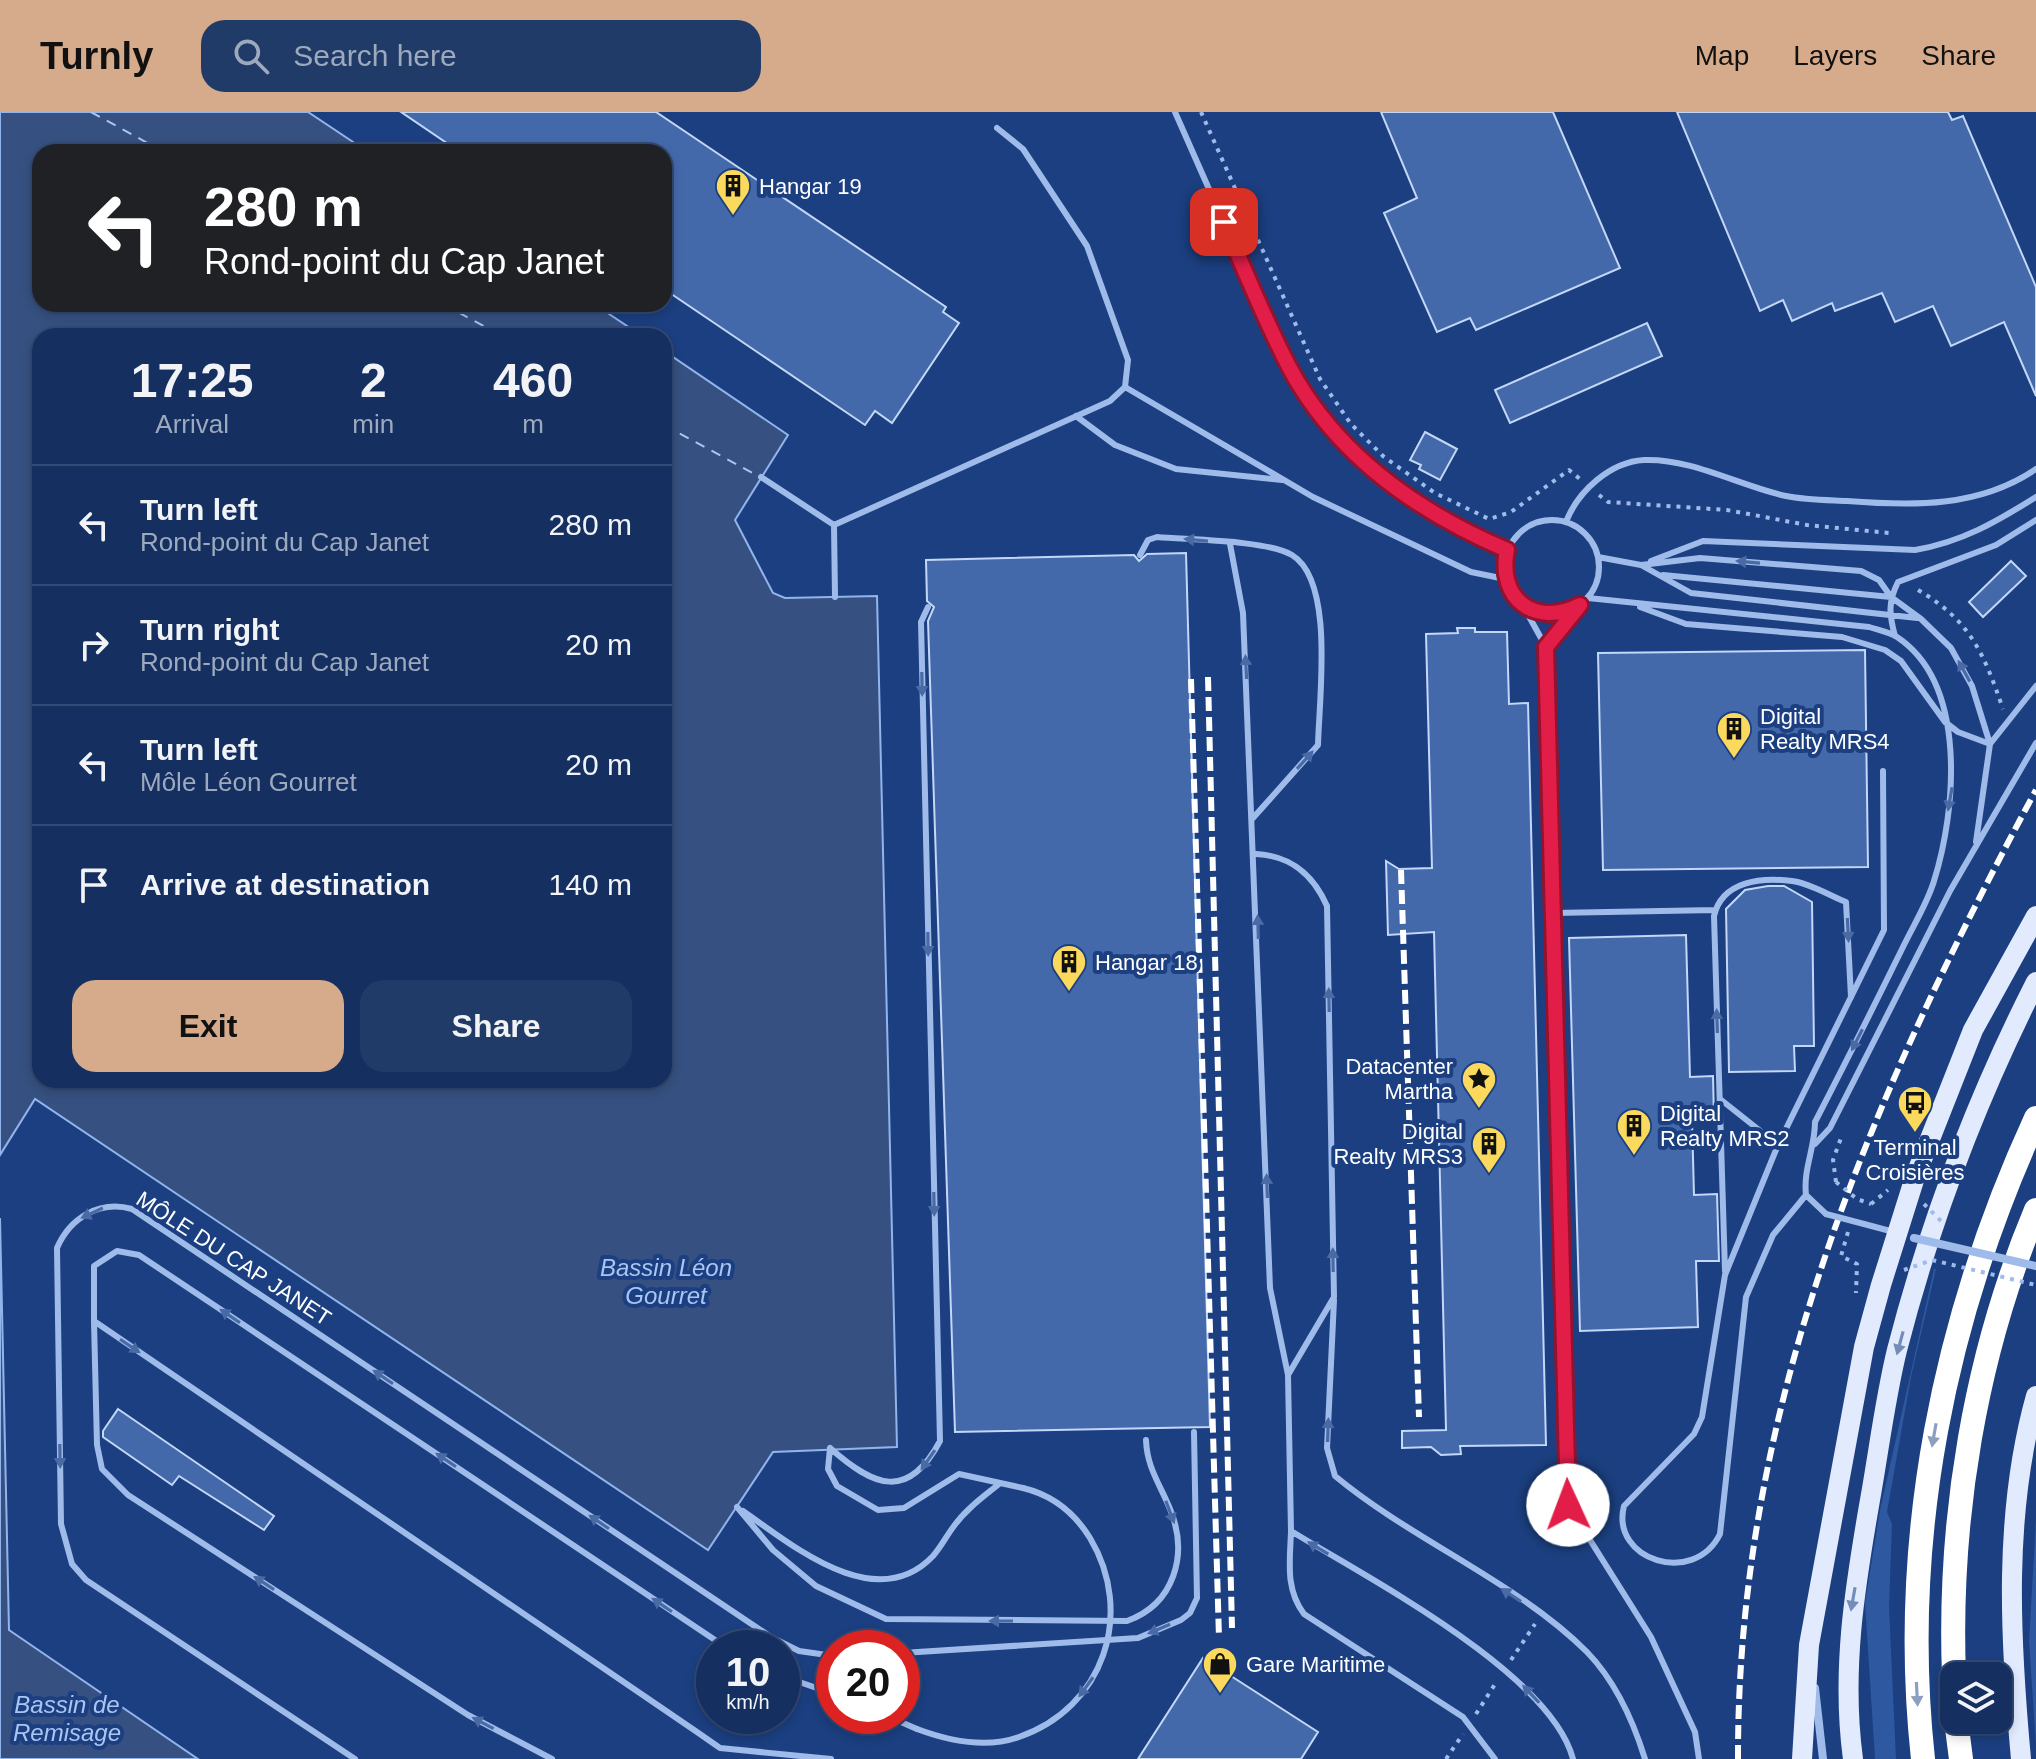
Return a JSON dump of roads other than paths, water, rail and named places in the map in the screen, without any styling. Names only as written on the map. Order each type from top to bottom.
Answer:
[{"type":"highway","points":[[1923,1759],[1915,1605],[1934,1432],[1975,1279],[2036,1118]]},
{"type":"highway","points":[[1954,1662],[1955,1564],[1963,1481],[1979,1393],[2001,1308],[2036,1210]]},
{"type":"highway","points":[[1958,1734],[1961,1759]]},
{"type":"main road","points":[[1802,1759],[1809,1645],[1864,1347],[1973,1030],[2036,916]]},
{"type":"main road","points":[[1853,1759],[1848,1725],[1851,1613],[1896,1353],[1948,1181],[1980,1101],[2036,982]]},
{"type":"main road","points":[[2021,1759],[2014,1679],[2013,1565],[2018,1488],[2036,1396]]},
{"type":"street","points":[[1905,1235],[2036,1266]]},
{"type":"street","points":[[1809,1645],[1823,1759]]},
{"type":"lane","points":[[1175,112],[1285,360],[1342,443],[1394,489],[1457,528],[1507,550]]},
{"type":"lane","points":[[834,525],[1110,401],[1125,387],[1128,360],[1087,246],[1023,149],[997,128]]},
{"type":"lane","points":[[1125,387],[1285,481],[1471,572],[1505,579]]},
{"type":"lane","points":[[1076,416],[1115,445],[1176,469],[1285,481]]},
{"type":"lane","points":[[1566,522],[1583,493],[1604,475],[1627,463],[1642,460],[1687,467],[1787,496],[1918,506],[1958,501],[2036,469]]},
{"type":"lane","points":[[761,477],[834,525]]},
{"type":"lane","points":[[1641,565],[1703,541],[1915,550],[1946,545],[1982,531],[2036,497]]},
{"type":"lane","points":[[1895,636],[1889,614],[1891,597],[1898,582],[1996,545],[2036,520]]},
{"type":"lane","points":[[1546,647],[1588,598],[1598,579],[1598,557],[1587,535],[1566,522],[1538,521],[1525,527],[1507,550],[1505,579],[1546,647],[1568,1505],[1651,1637],[1695,1732],[1699,1759]]},
{"type":"lane","points":[[834,525],[835,597]]},
{"type":"lane","points":[[1140,555],[1148,540],[1157,537],[1265,546],[1292,555],[1308,571],[1320,601],[1318,745],[1253,818]]},
{"type":"lane","points":[[1230,544],[1243,613],[1256,854],[1270,1288],[1288,1375],[1290,1586],[1293,1599],[1304,1614],[1445,1704],[1469,1724],[1495,1759]]},
{"type":"lane","points":[[1598,557],[1641,565],[1691,593],[1921,619]]},
{"type":"lane","points":[[1641,565],[1700,558],[1861,571],[1879,580],[1891,597],[1921,619],[1951,648],[1972,686],[1990,744],[1976,842]]},
{"type":"lane","points":[[1660,575],[1891,597]]},
{"type":"lane","points":[[1588,598],[1869,627],[1895,636],[1927,667],[1940,694],[1951,752],[1952,791],[1934,882],[1815,1122],[1815,1144],[1804,1173],[1806,1195],[1826,1214],[1905,1235]]},
{"type":"lane","points":[[1522,604],[1551,614],[1580,605]]},
{"type":"lane","points":[[1633,605],[1686,624],[1860,640],[1901,661],[1945,722],[1958,732],[1990,744]]},
{"type":"lane","points":[[920,1730],[970,1743],[1017,1738],[1041,1727],[1081,1696],[1105,1655],[1112,1628],[1108,1577],[1098,1552],[1083,1527],[1061,1505],[1043,1493],[959,1474],[904,1508],[878,1510],[837,1486],[828,1469],[830,1448],[858,1473],[883,1482],[908,1481],[927,1466],[940,1441],[921,622],[928,607]]},
{"type":"lane","points":[[1990,744],[2036,686]]},
{"type":"lane","points":[[1815,1144],[1830,1128],[1976,842],[2036,743]]},
{"type":"lane","points":[[1725,1275],[1778,1145],[1884,930],[1883,771]]},
{"type":"lane","points":[[1256,854],[1277,855],[1297,865],[1318,886],[1327,906],[1334,1297],[1327,1448],[1335,1476],[1541,1615],[1588,1653],[1629,1713],[1645,1759]]},
{"type":"lane","points":[[1806,1195],[1773,1235],[1746,1297],[1720,1534],[1712,1550],[1698,1560],[1678,1564],[1656,1561],[1638,1549],[1625,1531],[1622,1515],[1630,1498],[1694,1434],[1702,1417],[1725,1275],[1715,910],[1727,891],[1742,883],[1794,881],[1846,902],[1851,997]]},
{"type":"lane","points":[[1553,913],[1715,910]]},
{"type":"lane","points":[[1720,1099],[1778,1145]]},
{"type":"lane","name":"MÔLE DU CAP JANET","points":[[355,1759],[86,1580],[72,1564],[61,1524],[57,1248],[63,1234],[87,1213],[116,1205],[132,1209],[771,1637],[799,1651],[816,1653]]},
{"type":"lane","points":[[552,1759],[468,1715],[128,1495],[102,1469],[97,1445],[94,1266],[117,1251],[139,1255],[700,1630]]},
{"type":"lane","points":[[1288,1375],[1334,1297]]},
{"type":"lane","points":[[94,1321],[720,1748],[831,1759]]},
{"type":"lane","points":[[920,1652],[1138,1638],[1181,1620],[1190,1613],[1197,1598],[1194,1432]]},
{"type":"lane","points":[[999,1484],[956,1523],[932,1557],[902,1575],[874,1578],[847,1575],[818,1562],[737,1507],[773,1550],[816,1586],[886,1619],[1127,1621],[1154,1606],[1175,1579],[1176,1527],[1150,1470],[1146,1440]]},
{"type":"lane","points":[[1291,1531],[1506,1668],[1552,1716],[1573,1759]]},
{"type":"water","name":"Bassin Léon Gourret","points":[[0,112],[308,112],[356,144],[32,144],[32,312],[606,312],[630,328],[32,328],[32,1088],[672,1088],[672,356],[788,435],[735,520],[773,593],[785,598],[877,596],[897,1447],[773,1452],[708,1550],[35,1099],[0,1155]]},
{"type":"water","name":"Bassin de Remisage","points":[[0,1218],[9,1630],[198,1759],[0,1759]]},
{"type":"railway","points":[[1208,677],[1232,1628]]},
{"type":"railway","points":[[1191,679],[1219,1638]]},
{"type":"railway","points":[[1738,1759],[1744,1629],[1761,1502],[1789,1378],[1825,1256],[1869,1137],[1920,1020],[2036,790]]},
{"type":"railway","points":[[1401,870],[1419,1417]]},
{"type":"place","name":"Hangar 19","points":[[733,217]]},
{"type":"place","name":"Digital Realty MRS4","points":[[1734,760]]},
{"type":"place","name":"Hangar 18","points":[[1069,993]]},
{"type":"place","name":"Datacenter Martha","points":[[1479,1110]]},
{"type":"place","name":"Terminal Croisières","points":[[1915,1134]]},
{"type":"place","name":"Digital Realty MRS2","points":[[1634,1157]]},
{"type":"place","name":"Digital Realty MRS3","points":[[1489,1175]]},
{"type":"place","name":"Gare Maritime","points":[[1220,1695]]}]
